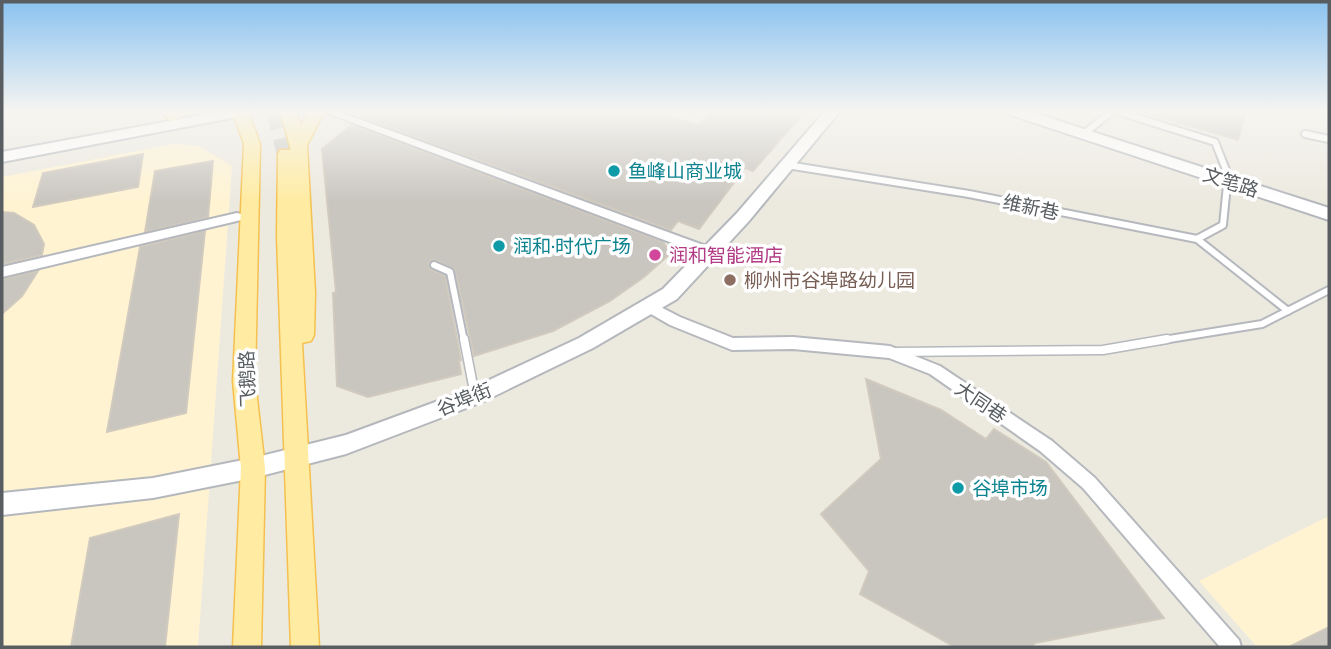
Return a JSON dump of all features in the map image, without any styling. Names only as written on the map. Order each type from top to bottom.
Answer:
[{"type":"main road","name":"飞鹅路","points":[[247,647],[253,468],[244,380],[251,141]]},
{"type":"main road","points":[[291,141],[296,456],[305,647]]},
{"type":"main road","points":[[292,149],[297,141]]},
{"type":"street","points":[[2,150],[45,141]]},
{"type":"street","points":[[2,157],[84,141]]},
{"type":"street","points":[[409,141],[709,252]]},
{"type":"street","name":"谷埠街","points":[[2,504],[153,488],[253,468],[346,444],[475,397],[586,343],[670,294],[807,141]]},
{"type":"street","name":"文笔路","points":[[1108,141],[1227,178],[1329,214]]},
{"type":"street","points":[[2,272],[237,217]]},
{"type":"street","name":"大同巷","points":[[649,306],[675,321],[732,344],[793,343],[890,352],[935,370],[1046,446],[1089,483],[1232,647]]},
{"type":"lane","points":[[1213,141],[1227,178],[1223,225],[1197,239],[1289,311]]},
{"type":"lane","name":"维新巷","points":[[787,165],[968,194],[1197,239]]},
{"type":"lane","points":[[434,265],[450,272],[475,397]]},
{"type":"lane","points":[[890,352],[1103,350],[1262,324],[1329,290]]},
{"type":"shaded area","points":[[173,144],[199,146],[232,166],[198,647],[2,647],[2,177]]},
{"type":"shaded area","points":[[1329,516],[1329,647],[1257,647],[1199,581]]},
{"type":"building","name":"润和·时代广场","points":[[332,141],[395,141],[663,242],[671,253],[644,277],[610,301],[553,331],[474,356],[455,270],[431,260],[430,269],[445,276],[461,360],[461,374],[368,397],[337,386],[333,293],[336,292],[322,149]]},
{"type":"building","points":[[428,141],[779,141],[753,171],[745,168],[699,229],[678,221],[671,230]]},
{"type":"building","points":[[143,154],[138,187],[33,207],[43,173]]},
{"type":"building","points":[[213,161],[208,217],[145,232],[155,171]]},
{"type":"building","points":[[2,212],[14,213],[34,225],[44,244],[42,255],[2,264]]},
{"type":"building","points":[[205,231],[186,413],[107,432],[140,247]]},
{"type":"building","points":[[38,271],[22,296],[2,314],[2,279]]},
{"type":"building","name":"谷埠市场","points":[[866,379],[941,410],[986,439],[994,429],[1046,462],[1164,618],[1035,643],[1032,647],[955,647],[860,594],[869,571],[821,514],[881,459]]},
{"type":"building","points":[[179,514],[165,647],[71,647],[90,538]]},
{"type":"building","points":[[1329,627],[1329,647],[1289,647]]},
{"type":"tunnel","points":[[283,141],[286,154]]},
{"type":"place","name":"鱼峰山商业城","points":[[614,171]]},
{"type":"place","name":"润和·时代广场","points":[[499,246]]},
{"type":"place","name":"润和智能酒店","points":[[655,255]]},
{"type":"place","name":"柳州市谷埠路幼儿园","points":[[730,280]]},
{"type":"place","name":"谷埠市场","points":[[958,488]]}]
